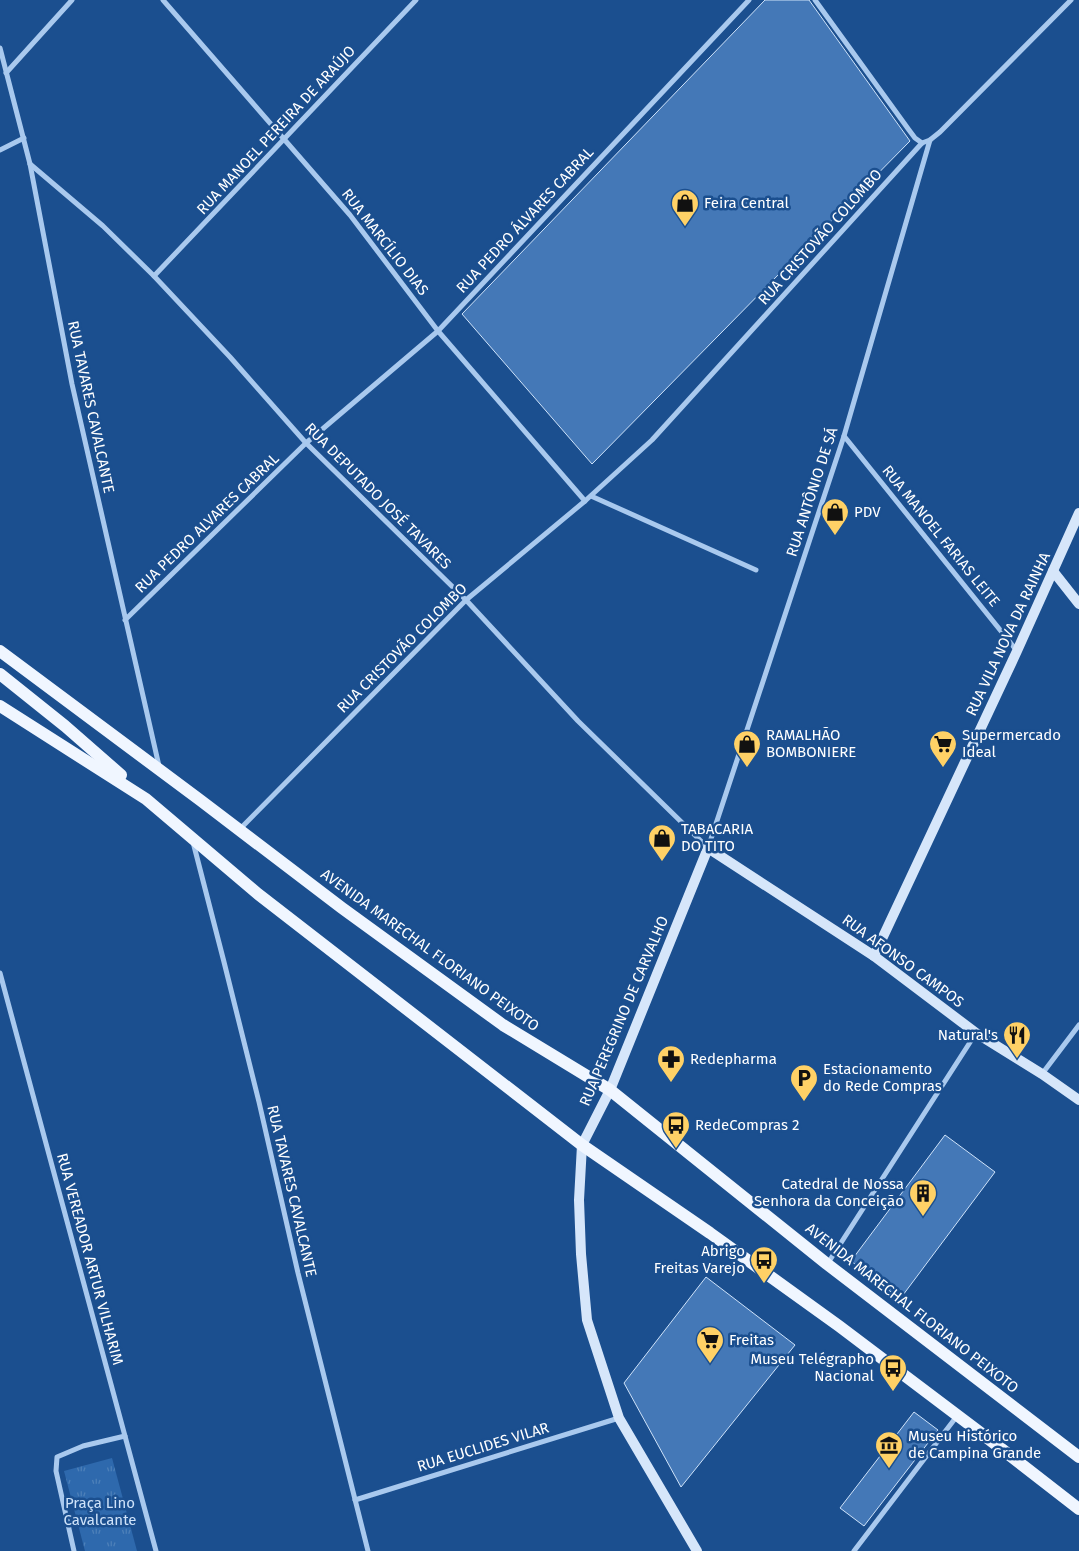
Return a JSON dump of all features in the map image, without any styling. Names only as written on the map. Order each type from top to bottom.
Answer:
[{"type":"main road","name":"AVENIDA MARECHAL FLORIANO PEIXOTO","points":[[0,651],[342,908],[503,1025],[610,1090],[828,1264],[1079,1457]]},
{"type":"main road","points":[[0,674],[65,726],[146,799],[258,894],[582,1145],[734,1250],[839,1326],[1079,1509]]},
{"type":"main road","points":[[0,706],[146,799]]},
{"type":"street","points":[[6,72],[72,0]]},
{"type":"street","name":"RUA MARCÍLIO DIAS","points":[[163,0],[350,215],[438,331],[585,501]]},
{"type":"street","name":"RUA MANOEL PEREIRA DE ARAÚJO","points":[[154,276],[416,0]]},
{"type":"street","name":"RUA PEDRO ÁLVARES CABRAL","points":[[306,443],[438,331],[749,0]]},
{"type":"street","points":[[815,0],[908,130],[922,143]]},
{"type":"street","name":"RUA CRISTOVÃO COLOMBO","points":[[240,830],[466,600],[591,496],[652,440],[922,143],[930,140],[940,132],[1072,0]]},
{"type":"street","name":"RUA TAVARES CAVALCANTE","points":[[0,48],[30,164],[72,384],[160,771]]},
{"type":"street","points":[[0,150],[24,138]]},
{"type":"street","name":"RUA ANTÔNIO DE SÁ","points":[[708,848],[844,436],[930,140]]},
{"type":"street","name":"RUA DEPUTADO JOSÉ TAVARES","points":[[30,164],[103,226],[154,276],[230,357],[306,443],[466,600],[578,721],[708,848]]},
{"type":"street","name":"RUA MANOEL FARIAS LEITE","points":[[844,436],[1017,651]]},
{"type":"street","name":"RUA PEDRO ALVARES CABRAL","points":[[126,620],[306,443]]},
{"type":"street","points":[[591,496],[756,570]]},
{"type":"street","name":"RUA VILA NOVA DA RAINHA","points":[[874,956],[1017,651],[1079,513]]},
{"type":"street","points":[[1053,571],[1079,604]]},
{"type":"street","name":"RUA TAVARES CAVALCANTE","points":[[191,837],[250,1064],[298,1273],[368,1551]]},
{"type":"street","name":"RUA AFONSO CAMPOS","points":[[708,848],[874,956],[976,1033],[1042,1074],[1079,1100]]},
{"type":"street","name":"RUA PEREGRINO DE CARVALHO","points":[[697,1551],[619,1418],[587,1320],[581,1254],[579,1200],[582,1145],[610,1090],[708,848]]},
{"type":"street","name":"RUA VEREADOR ARTUR VILHARIM","points":[[0,973],[156,1551]]},
{"type":"street","points":[[1042,1074],[1079,1025]]},
{"type":"street","points":[[828,1264],[976,1033]]},
{"type":"street","points":[[854,1551],[958,1416]]},
{"type":"street","name":"RUA EUCLIDES VILAR","points":[[355,1500],[619,1418]]},
{"type":"street","points":[[74,1551],[56,1471],[57,1457],[83,1446],[125,1436]]},
{"type":"green space","name":"Praça Lino Cavalcante","points":[[112,1458],[137,1551],[85,1551],[64,1471]]},
{"type":"building","name":"Feira Central","points":[[765,0],[809,0],[910,141],[592,464],[462,314]]},
{"type":"building","name":"Catedral de Nossa Senhora da Conceição","points":[[945,1135],[995,1172],[900,1299],[851,1261]]},
{"type":"building","name":"Freitas","points":[[706,1277],[795,1345],[681,1487],[624,1383]]},
{"type":"building","name":"Museu Histórico de Campina Grande","points":[[914,1412],[938,1430],[864,1526],[840,1508]]},
{"type":"place","name":"Feira Central","points":[[685,227]]},
{"type":"place","name":"PDV","points":[[835,536]]},
{"type":"place","name":"RAMALHÃO BOMBONIERE","points":[[747,768]]},
{"type":"place","name":"Supermercado Ideal","points":[[943,768]]},
{"type":"place","name":"TABACARIA DO TITO","points":[[662,862]]},
{"type":"place","name":"Natural's","points":[[1017,1059]]},
{"type":"place","name":"Redepharma","points":[[671,1083]]},
{"type":"place","name":"Estacionamento do Rede Compras","points":[[804,1102]]},
{"type":"place","name":"RedeCompras 2","points":[[676,1149]]},
{"type":"place","name":"Catedral de Nossa Senhora da Conceição","points":[[923,1217]]},
{"type":"place","name":"Abrigo Freitas Varejo","points":[[764,1284]]},
{"type":"place","name":"Freitas","points":[[710,1364]]},
{"type":"place","name":"Museu Telégrapho Nacional","points":[[893,1392]]},
{"type":"place","name":"Museu Histórico de Campina Grande","points":[[889,1469]]}]
